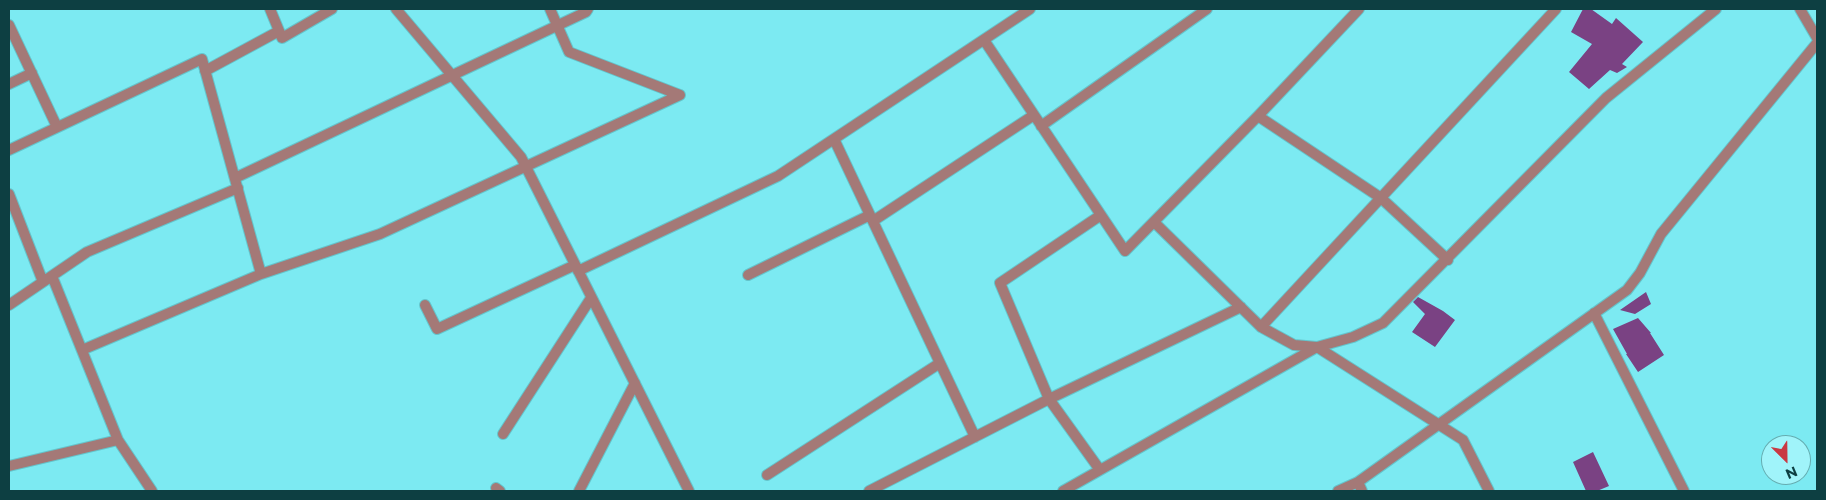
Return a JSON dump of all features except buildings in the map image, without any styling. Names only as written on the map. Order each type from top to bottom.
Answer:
[{"type":"street","points":[[270,9],[282,38],[332,9]]},
{"type":"street","points":[[396,9],[521,158],[689,491]]},
{"type":"street","points":[[82,350],[261,274],[380,234],[680,95],[569,52],[550,9]]},
{"type":"street","points":[[235,178],[558,26],[586,12],[588,9]]},
{"type":"street","points":[[425,305],[437,329],[778,176],[1030,9]]},
{"type":"street","points":[[1041,126],[1207,9]]},
{"type":"street","points":[[984,40],[1125,251],[1258,116],[1359,9]]},
{"type":"street","points":[[1261,327],[1556,9]]},
{"type":"street","points":[[1063,491],[1316,347],[1353,337],[1383,323],[1448,260],[1606,98],[1716,9]]},
{"type":"street","points":[[1800,9],[1817,38]]},
{"type":"street","points":[[9,25],[57,127]]},
{"type":"street","points":[[205,71],[280,31]]},
{"type":"street","points":[[1338,491],[1360,486],[1438,424],[1627,290],[1640,273],[1661,234],[1817,44]]},
{"type":"street","points":[[9,150],[202,59],[261,274]]},
{"type":"street","points":[[9,84],[32,73]]},
{"type":"street","points":[[748,275],[872,218],[1034,115]]},
{"type":"street","points":[[1258,116],[1381,198],[1448,260]]},
{"type":"street","points":[[834,139],[975,437]]},
{"type":"street","points":[[9,306],[87,252],[238,188]]},
{"type":"street","points":[[9,194],[47,279],[82,350],[118,440],[152,491]]},
{"type":"street","points":[[1100,470],[1048,399],[1000,283],[1101,215]]},
{"type":"street","points":[[1154,222],[1261,327],[1294,345],[1316,347],[1463,440],[1489,491]]},
{"type":"street","points":[[503,434],[591,298]]},
{"type":"street","points":[[869,491],[1048,399],[1241,307]]},
{"type":"street","points":[[1594,313],[1684,491]]},
{"type":"street","points":[[767,475],[940,363]]},
{"type":"street","points":[[579,491],[635,383]]},
{"type":"street","points":[[9,466],[118,440]]}]
